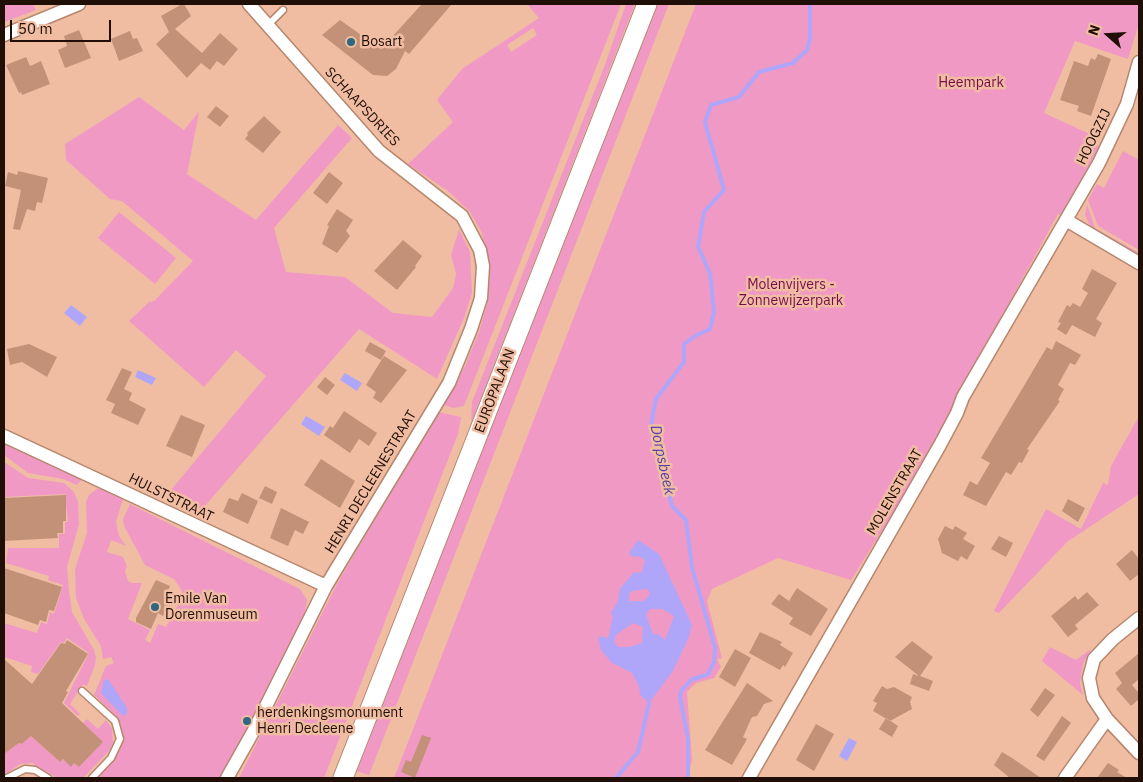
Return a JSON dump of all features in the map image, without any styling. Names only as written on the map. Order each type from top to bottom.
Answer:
[{"type":"main road","name":"EUROPALAAN","points":[[343,778],[648,4]]},
{"type":"street","points":[[4,35],[79,4]]},
{"type":"street","name":"SCHAAPSDRIES","points":[[248,4],[379,151],[412,178],[444,200]]},
{"type":"street","name":"HOOGZIJ","points":[[1066,220],[1099,163],[1127,104],[1139,62]]},
{"type":"street","name":"HENRI DECLEENESTRAAT","points":[[228,778],[326,586],[449,383],[476,313],[481,298],[483,266],[480,250],[462,216],[444,200]]},
{"type":"street","points":[[1066,220],[1139,263]]},
{"type":"street","name":"MOLENSTRAAT","points":[[749,778],[944,437],[963,397],[1066,220]]},
{"type":"street","name":"HULSTSTRAAT","points":[[4,436],[326,586]]},
{"type":"street","points":[[1139,618],[1113,639],[1094,659],[1089,678],[1093,698],[1107,719],[1139,753]]},
{"type":"street","points":[[1065,778],[1107,719]]},
{"type":"lane","points":[[267,25],[283,10]]},
{"type":"lane","points":[[82,691],[115,721],[120,739],[110,758],[92,778]]},
{"type":"lane","points":[[7,778],[24,769],[35,770],[48,778]]},
{"type":"green space","points":[[4,4],[33,4],[36,10],[4,22]]},
{"type":"green space","points":[[527,4],[621,4],[464,406],[453,408],[444,405],[465,366],[479,332],[488,301],[490,272],[482,233],[470,212],[448,191],[408,164],[453,122],[437,100],[462,69],[539,18]],"holes":[[[533,28],[537,35],[511,52],[507,45]]]},
{"type":"green space","points":[[626,4],[635,4],[471,424],[472,402],[606,62]]},
{"type":"green space","points":[[656,4],[669,4],[369,775],[357,771]]},
{"type":"green space","name":"Molenvijvers - Zonnewijzerpark","points":[[696,4],[1139,4],[1139,23],[1128,59],[1075,41],[1044,113],[1096,137],[1095,141],[1099,147],[1063,215],[1058,214],[961,390],[955,407],[900,502],[851,580],[778,558],[712,589],[707,601],[722,658],[717,659],[721,667],[714,678],[696,683],[687,692],[692,760],[687,778],[394,778]]},
{"type":"green space","points":[[139,97],[184,130],[199,112],[187,174],[256,220],[338,125],[352,138],[274,228],[286,272],[345,277],[393,313],[432,317],[453,288],[456,274],[451,255],[459,229],[470,252],[472,293],[464,318],[437,379],[359,329],[197,515],[165,497],[266,376],[236,350],[204,387],[129,321],[149,302],[154,301],[193,261],[122,201],[110,199],[66,160],[65,144]]},
{"type":"green space","points":[[1123,151],[1139,160],[1139,250],[1098,226],[1088,200],[1097,184],[1104,188]]},
{"type":"green space","points":[[1087,204],[1095,228],[1139,253],[1139,256],[1091,228],[1085,215]]},
{"type":"green space","points":[[119,212],[176,258],[155,284],[98,238]]},
{"type":"green space","points":[[438,412],[461,417],[458,434],[324,778],[239,778],[337,584]]},
{"type":"green space","points":[[1139,416],[1139,494],[1067,542],[999,613],[994,611],[1046,509],[1081,529],[1103,483],[1108,485],[1111,466]]},
{"type":"green space","points":[[4,441],[83,478],[77,485],[63,479],[28,473],[4,455]]},
{"type":"green space","points":[[4,462],[28,478],[64,483],[74,492],[78,502],[79,524],[67,567],[69,591],[72,612],[94,650],[96,657],[87,686],[83,684],[70,704],[80,714],[78,716],[64,703],[89,653],[67,638],[64,643],[61,642],[38,674],[31,672],[32,666],[4,657],[4,623],[37,633],[41,622],[47,624],[50,612],[54,614],[63,585],[48,580],[49,576],[6,563],[8,548],[59,548],[59,534],[65,534],[65,522],[68,522],[65,494],[4,497]]},
{"type":"green space","points":[[98,488],[123,499],[116,522],[119,536],[126,546],[111,540],[107,552],[123,557],[127,566],[125,571],[128,581],[142,583],[128,619],[150,630],[145,640],[150,643],[158,624],[166,627],[179,603],[190,601],[191,596],[181,596],[182,591],[174,579],[145,565],[124,526],[123,519],[130,504],[300,589],[307,600],[304,616],[252,723],[221,778],[97,778],[116,756],[122,743],[123,732],[116,716],[94,695],[106,666],[114,663],[111,657],[103,659],[101,646],[84,619],[76,598],[75,569],[87,533],[86,502],[89,495]]},
{"type":"green space","points":[[1050,647],[1076,660],[1091,649],[1083,664],[1080,683],[1083,695],[1042,661]]},
{"type":"green space","points":[[87,719],[98,729],[106,720],[112,729],[113,743],[109,751],[83,778],[57,778],[32,763],[20,764],[4,775],[4,754],[19,743],[22,744],[31,736],[60,762],[63,759],[71,766],[74,763],[79,767],[102,742],[83,723]]},
{"type":"shaded area","points":[[71,305],[87,317],[80,326],[64,313]]},
{"type":"shaded area","points":[[138,370],[156,378],[152,385],[135,377]]},
{"type":"shaded area","points":[[345,373],[362,383],[357,391],[340,380]]},
{"type":"shaded area","points":[[306,416],[325,427],[319,436],[301,424]]},
{"type":"shaded area","points":[[638,540],[659,554],[692,625],[688,639],[673,671],[649,703],[640,695],[639,686],[632,673],[612,663],[601,650],[598,636],[608,638],[613,617],[611,613],[618,601],[620,589],[633,573],[642,572],[645,560],[638,556],[632,557],[629,553]],"holes":[[[646,589],[650,592],[643,601],[629,601],[629,594],[632,591]],[[650,609],[662,609],[674,616],[665,640],[658,634],[653,634],[646,615]],[[633,623],[643,627],[642,643],[629,647],[618,647],[614,641],[616,635]]]},
{"type":"shaded area","points":[[108,679],[127,708],[127,714],[123,716],[101,693],[104,680]]},
{"type":"shaded area","points":[[849,738],[857,742],[847,761],[839,756]]},
{"type":"building","points":[[184,4],[191,16],[175,29],[202,53],[220,33],[238,49],[224,66],[217,61],[210,70],[201,63],[187,78],[156,44],[169,32],[161,16]]},
{"type":"building","name":"Bosart","points":[[422,4],[452,4],[409,54],[405,51],[396,69],[387,76],[373,75],[322,35],[340,20],[381,49]]},
{"type":"building","points":[[79,30],[91,58],[65,68],[58,50],[67,46],[64,36]]},
{"type":"building","points":[[130,31],[133,39],[137,38],[143,51],[119,61],[111,39]]},
{"type":"building","points":[[1098,54],[1111,59],[1091,116],[1077,111],[1079,106],[1060,100],[1074,61],[1088,66],[1091,58],[1095,60]]},
{"type":"building","points":[[26,57],[30,66],[41,61],[50,84],[22,95],[21,92],[19,93],[6,65]]},
{"type":"building","points":[[216,106],[229,116],[220,127],[207,117]]},
{"type":"building","points":[[264,116],[281,132],[263,153],[245,139],[248,135],[247,133]]},
{"type":"building","points":[[18,171],[48,178],[42,203],[37,202],[35,211],[27,209],[20,230],[13,229],[21,190],[5,186],[8,172],[17,175]]},
{"type":"building","points":[[329,172],[343,183],[327,204],[313,193]]},
{"type":"building","points":[[337,209],[353,220],[346,231],[350,236],[337,253],[322,244],[329,226],[327,225]]},
{"type":"building","points":[[403,240],[422,256],[416,267],[397,290],[374,271]]},
{"type":"building","points":[[1092,269],[1117,283],[1096,319],[1102,323],[1095,337],[1072,325],[1066,335],[1057,329],[1061,323],[1058,322],[1067,305],[1070,307],[1073,303],[1080,307],[1088,293],[1082,289]]},
{"type":"building","points":[[1056,341],[1081,355],[1075,365],[1070,363],[1058,385],[1064,389],[1058,400],[1060,401],[1027,449],[1029,450],[1022,463],[1019,462],[1011,475],[1006,472],[986,506],[963,495],[970,481],[977,485],[990,463],[981,458],[1047,347],[1052,350]]},
{"type":"building","points":[[370,342],[386,351],[381,360],[365,351]]},
{"type":"building","points":[[29,344],[57,357],[47,377],[22,362],[10,365],[7,349]]},
{"type":"building","points":[[384,356],[407,370],[381,403],[373,398],[376,392],[366,385]]},
{"type":"building","points":[[122,368],[132,372],[124,389],[132,393],[129,400],[146,409],[138,425],[111,413],[115,404],[106,400]]},
{"type":"building","points":[[325,377],[335,385],[327,395],[317,387]]},
{"type":"building","points":[[344,411],[377,433],[369,446],[359,439],[350,453],[324,435],[330,426],[333,428]]},
{"type":"building","points":[[181,415],[205,425],[192,457],[166,446]]},
{"type":"building","points":[[321,459],[355,481],[340,508],[304,485]]},
{"type":"building","points":[[265,486],[277,492],[272,504],[259,498]]},
{"type":"building","points":[[242,493],[258,501],[248,524],[223,512],[229,498],[238,501]]},
{"type":"building","points":[[66,495],[66,521],[63,521],[63,533],[57,533],[58,538],[4,541],[4,498]]},
{"type":"building","points":[[1068,499],[1085,508],[1078,522],[1062,511]]},
{"type":"building","points":[[281,508],[309,522],[303,534],[295,530],[288,546],[270,538]]},
{"type":"building","points":[[945,526],[953,530],[955,526],[967,533],[963,539],[975,546],[967,560],[961,556],[958,561],[942,553],[938,539]]},
{"type":"building","points":[[999,536],[1013,543],[1006,557],[991,549]]},
{"type":"building","points":[[1132,550],[1139,559],[1139,574],[1130,581],[1116,564]]},
{"type":"building","points":[[4,568],[62,587],[54,611],[49,610],[46,622],[40,620],[38,625],[4,613]]},
{"type":"building","name":"Emile Van Dorenmuseum","points":[[156,580],[170,586],[167,593],[172,596],[167,610],[163,616],[158,613],[151,629],[136,622],[136,618]]},
{"type":"building","points":[[797,588],[828,609],[811,636],[789,624],[793,618],[771,604],[779,594],[789,601]]},
{"type":"building","points":[[1087,592],[1099,605],[1075,625],[1078,629],[1068,637],[1051,616],[1075,596],[1078,600]]},
{"type":"building","points":[[760,632],[782,642],[780,645],[793,653],[785,667],[783,665],[780,670],[749,653]]},
{"type":"building","points":[[67,640],[88,654],[66,691],[68,692],[62,703],[103,742],[79,767],[74,763],[71,767],[63,759],[60,762],[31,736],[22,744],[19,743],[4,754],[4,659],[32,684],[61,643],[65,644]]},
{"type":"building","points":[[912,641],[933,657],[920,676],[933,681],[929,691],[910,684],[913,674],[919,676],[895,657]]},
{"type":"building","points":[[735,649],[751,658],[735,687],[719,677]]},
{"type":"building","points":[[1139,653],[1139,679],[1132,685],[1139,693],[1139,699],[1131,706],[1116,689],[1122,683],[1115,673]]},
{"type":"building","points":[[747,683],[773,701],[764,704],[757,716],[752,717],[743,737],[747,739],[732,765],[705,750]]},
{"type":"building","points":[[882,686],[887,689],[894,687],[912,697],[910,702],[912,709],[890,721],[873,711],[877,703],[873,701]]},
{"type":"building","points":[[1045,688],[1055,695],[1038,717],[1030,710]]},
{"type":"building","points":[[1062,716],[1071,723],[1044,761],[1036,756]]},
{"type":"building","points":[[886,718],[898,726],[892,737],[879,729]]},
{"type":"building","points":[[816,724],[834,734],[814,771],[796,760]]},
{"type":"building","points":[[422,735],[431,738],[415,778],[401,772],[406,760],[411,762]]},
{"type":"building","points":[[1002,752],[1041,778],[1010,778],[994,765]]},
{"type":"building","points":[[1108,763],[1119,770],[1117,772],[1127,778],[1097,778]]},
{"type":"waterway","name":"Dorpsbeek","points":[[688,778],[688,738],[680,698],[681,691],[691,680],[708,674],[714,662],[715,648],[692,567],[686,520],[672,506],[651,425],[656,399],[684,362],[684,344],[710,329],[714,312],[710,273],[698,247],[704,212],[724,190],[705,122],[711,105],[739,97],[759,72],[793,63],[807,50],[810,37],[810,4]]},
{"type":"waterway","points":[[616,778],[638,752],[649,703]]},
{"type":"place","name":"Bosart","points":[[351,42]]},
{"type":"place","name":"Emile Van Dorenmuseum","points":[[155,607]]},
{"type":"place","name":"herdenkingsmonument Henri Decleene","points":[[247,721]]},
{"type":"park label","name":"Heempark","points":[[971,83]]}]
